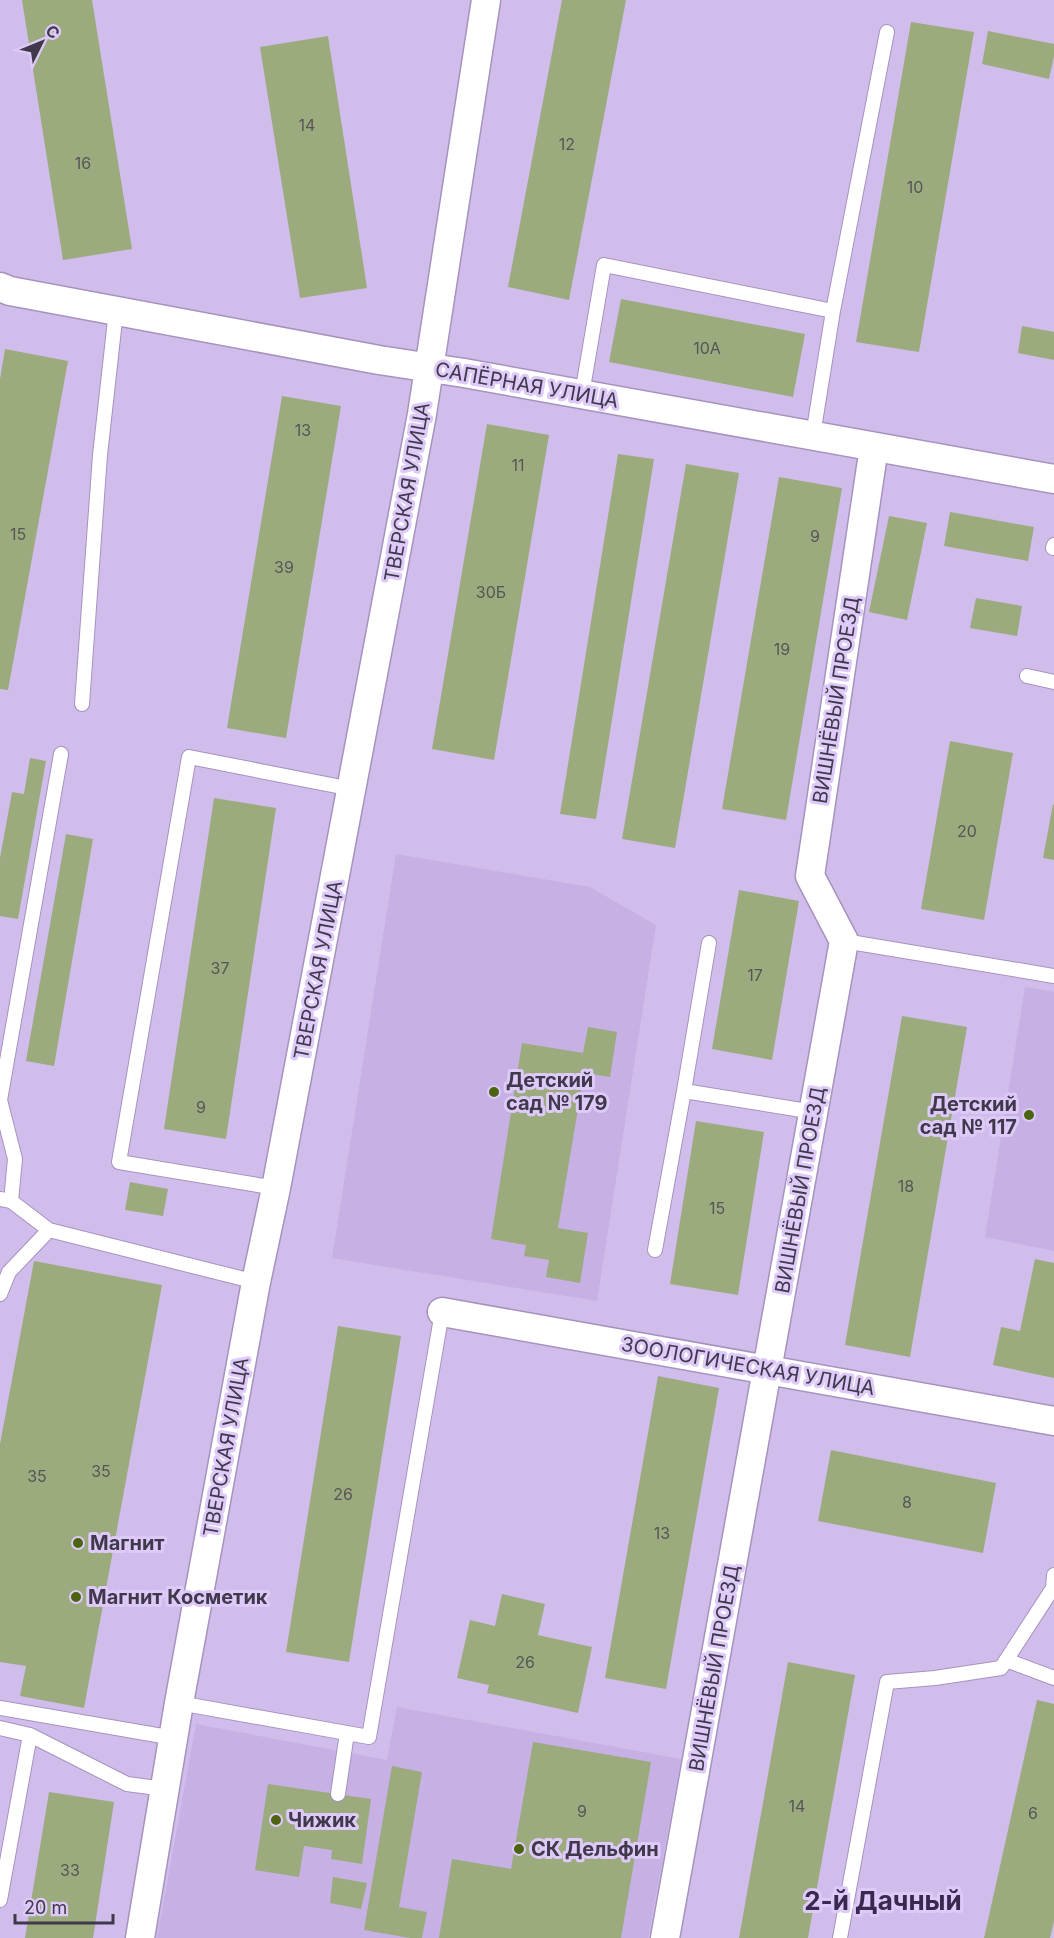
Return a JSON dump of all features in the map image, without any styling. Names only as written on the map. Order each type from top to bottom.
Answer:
[{"type":"street","name":"ТВЕРСКАЯ УЛИЦА","points":[[140,1938],[179,1703],[256,1282],[276,1188],[420,426],[486,0]]},
{"type":"street","name":"САПЁРНАЯ УЛИЦА","points":[[0,287],[10,291],[116,311],[1054,479]]},
{"type":"street","name":"ВИШНЁВЫЙ ПРОЕЗД","points":[[665,1938],[769,1369],[844,941],[810,876],[874,447]]},
{"type":"street","name":"ЗООЛОГИЧЕСКАЯ УЛИЦА","points":[[442,1312],[1054,1421]]},
{"type":"lane","points":[[813,435],[833,311],[887,32]]},
{"type":"lane","points":[[582,394],[604,265],[833,311]]},
{"type":"lane","points":[[82,704],[100,455],[116,311]]},
{"type":"lane","points":[[1027,676],[1054,682]]},
{"type":"lane","points":[[61,754],[0,1100],[15,1159],[6,1200],[49,1230],[256,1282]]},
{"type":"lane","points":[[276,1188],[119,1162],[189,757],[352,789]]},
{"type":"lane","points":[[844,941],[1054,976]]},
{"type":"lane","points":[[655,1250],[709,943]]},
{"type":"lane","points":[[684,1091],[814,1112]]},
{"type":"lane","points":[[0,1294],[9,1272],[49,1230]]},
{"type":"lane","points":[[179,1703],[369,1737],[442,1312]]},
{"type":"lane","points":[[840,1938],[887,1682],[935,1678],[1001,1668],[1054,1584]]},
{"type":"lane","points":[[1006,1660],[1054,1678]]},
{"type":"lane","points":[[0,1708],[174,1738]]},
{"type":"lane","points":[[0,1728],[30,1735],[127,1784],[165,1789]]},
{"type":"lane","points":[[338,1794],[347,1733]]},
{"type":"lane","points":[[0,1900],[30,1735]]},
{"type":"shaded area","name":"Детский сад № 179","points":[[396,854],[590,887],[656,925],[597,1301],[332,1258]]},
{"type":"shaded area","name":"Детский сад № 117","points":[[1025,987],[1054,992],[1054,1251],[985,1237]]},
{"type":"shaded area","name":"СК Дельфин","points":[[397,1707],[681,1759],[648,1938],[157,1938],[196,1724],[387,1760]]},
{"type":"building","points":[[22,0],[92,0],[132,249],[63,260]]},
{"type":"building","points":[[562,0],[626,0],[569,300],[508,287]]},
{"type":"building","points":[[911,22],[974,32],[919,352],[856,342]]},
{"type":"building","points":[[988,31],[1054,44],[1049,79],[982,64]]},
{"type":"building","points":[[328,36],[367,288],[300,298],[260,47]]},
{"type":"building","points":[[621,299],[805,334],[793,397],[609,362]]},
{"type":"building","points":[[1022,326],[1054,332],[1054,360],[1018,353]]},
{"type":"building","points":[[5,349],[68,361],[8,690],[0,689],[0,379]]},
{"type":"building","points":[[282,396],[341,406],[286,738],[227,728]]},
{"type":"building","points":[[487,424],[549,435],[494,760],[432,749]]},
{"type":"building","points":[[618,454],[654,459],[596,819],[560,814]]},
{"type":"building","points":[[686,464],[739,473],[675,848],[622,839]]},
{"type":"building","points":[[779,477],[842,488],[786,820],[722,809]]},
{"type":"building","points":[[950,512],[1034,527],[1028,561],[944,546]]},
{"type":"building","points":[[889,516],[927,523],[907,620],[869,612]]},
{"type":"building","points":[[976,598],[1022,606],[1017,636],[970,628]]},
{"type":"building","points":[[950,741],[1013,753],[984,920],[921,909]]},
{"type":"building","points":[[30,758],[46,761],[18,919],[0,916],[0,858],[12,792],[24,794]]},
{"type":"building","points":[[214,798],[276,808],[226,1139],[164,1129]]},
{"type":"building","points":[[1054,805],[1054,860],[1043,858]]},
{"type":"building","points":[[66,834],[93,839],[54,1066],[26,1061]]},
{"type":"building","points":[[739,890],[799,901],[772,1060],[712,1049]]},
{"type":"building","points":[[902,1016],[967,1027],[910,1357],[845,1345]]},
{"type":"building","points":[[588,1027],[617,1032],[610,1077],[584,1073],[558,1228],[588,1233],[580,1283],[546,1277],[549,1260],[524,1256],[526,1245],[491,1239],[522,1043],[583,1053]]},
{"type":"building","points":[[696,1121],[764,1132],[738,1295],[670,1284]]},
{"type":"building","points":[[130,1182],[168,1189],[163,1216],[125,1210]]},
{"type":"building","points":[[1035,1259],[1054,1263],[1054,1378],[993,1365],[1001,1327],[1020,1331]]},
{"type":"building","points":[[34,1261],[162,1285],[84,1708],[20,1696],[26,1666],[0,1662],[0,1444]]},
{"type":"building","points":[[338,1326],[401,1336],[349,1662],[286,1652]]},
{"type":"building","points":[[658,1376],[719,1388],[666,1689],[605,1678]]},
{"type":"building","points":[[831,1450],[996,1483],[983,1553],[818,1521]]},
{"type":"building","points":[[502,1594],[545,1604],[538,1635],[592,1647],[578,1713],[487,1693],[489,1685],[457,1678],[470,1620],[495,1626]]},
{"type":"building","points":[[788,1662],[855,1675],[808,1938],[739,1938]]},
{"type":"building","points":[[1037,1700],[1054,1704],[1054,1921],[1050,1938],[984,1938]]},
{"type":"building","points":[[533,1742],[651,1762],[621,1938],[439,1938],[452,1859],[511,1869]]},
{"type":"building","points":[[392,1766],[422,1772],[399,1907],[427,1912],[422,1938],[364,1930]]},
{"type":"building","points":[[268,1784],[371,1799],[362,1864],[331,1859],[332,1850],[304,1846],[299,1877],[255,1870]]},
{"type":"building","points":[[49,1792],[114,1802],[93,1938],[25,1938]]},
{"type":"building","points":[[333,1877],[367,1883],[361,1909],[330,1903]]},
{"type":"place","name":"Детский сад № 179","points":[[494,1092]]},
{"type":"place","name":"Детский сад № 117","points":[[1029,1115]]},
{"type":"place","name":"Магнит","points":[[78,1543]]},
{"type":"place","name":"Магнит Косметик","points":[[76,1597]]},
{"type":"place","name":"Чижик","points":[[276,1820]]},
{"type":"place","name":"СК Дельфин","points":[[519,1849]]},
{"type":"district","name":"2-й Дачный","points":[[883,1900]]}]
